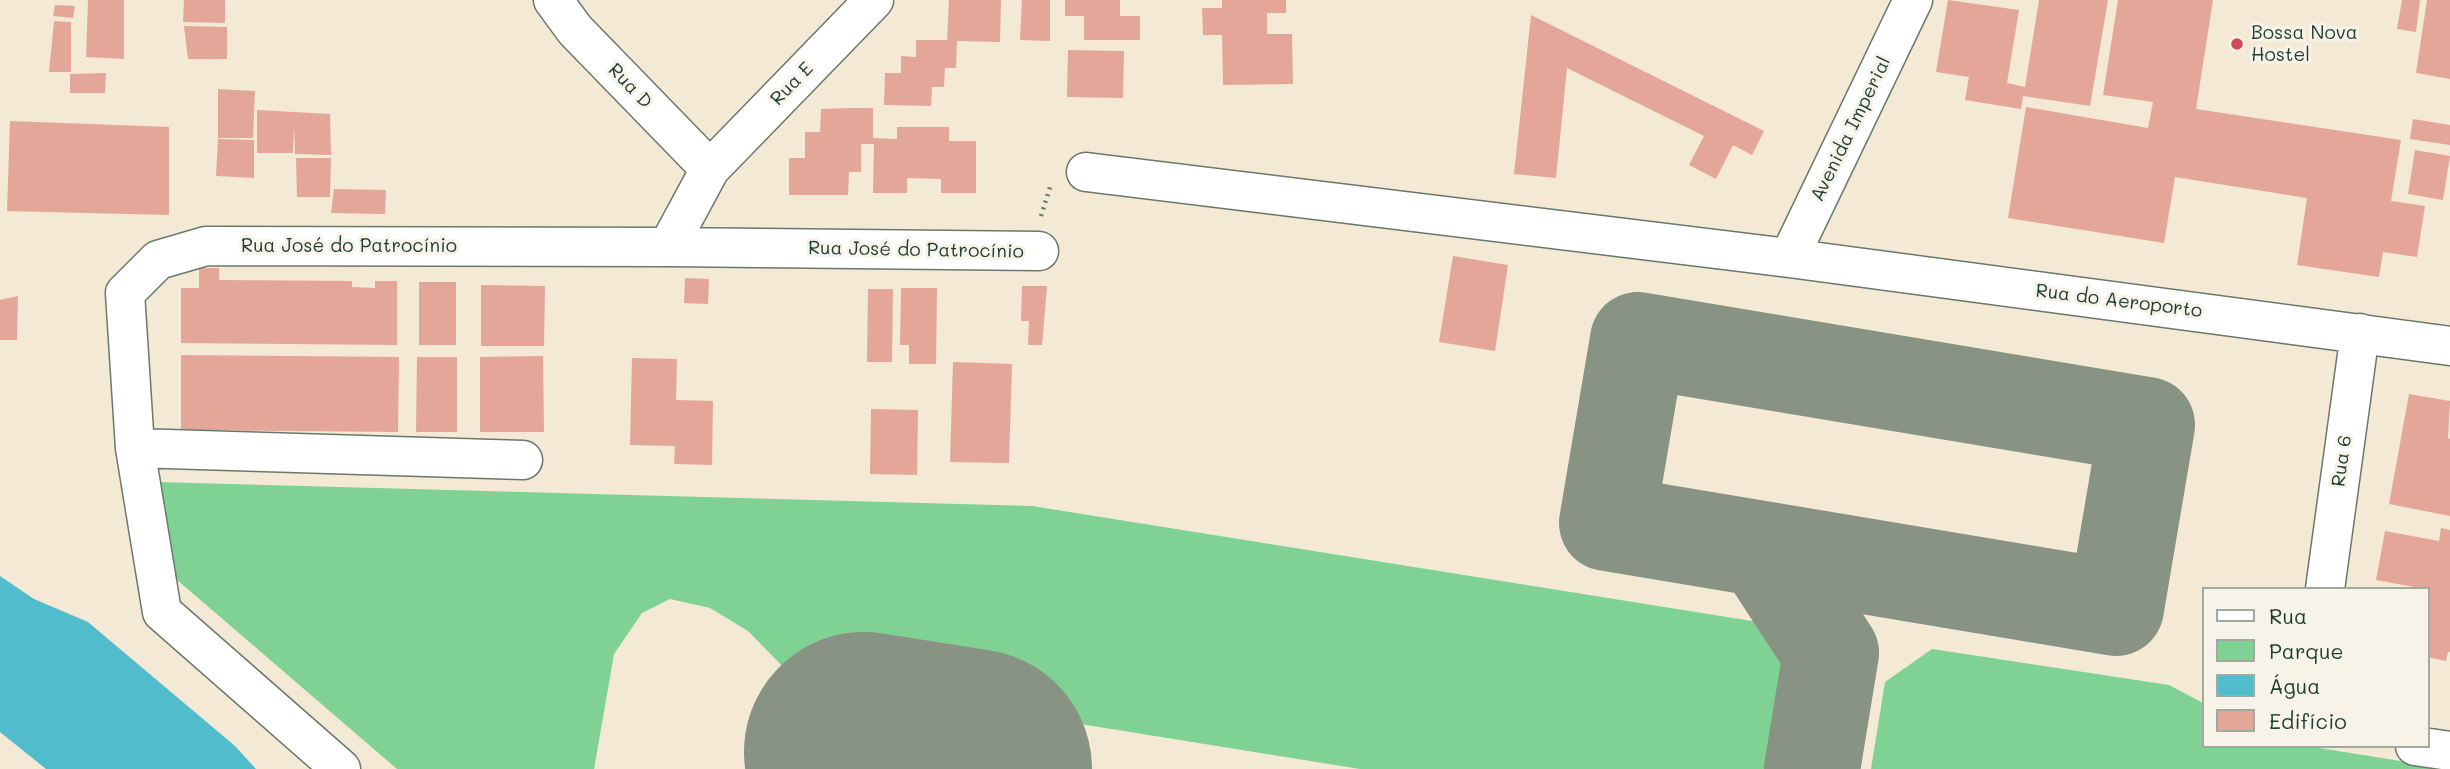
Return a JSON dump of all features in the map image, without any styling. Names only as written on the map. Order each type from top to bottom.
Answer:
[{"type":"street","name":"Rua D","points":[[553,0],[575,30],[710,169]]},
{"type":"street","name":"Rua E","points":[[668,247],[710,169],[874,0]]},
{"type":"street","name":"Avenida Imperial","points":[[1789,258],[1913,0]]},
{"type":"street","name":"Rua do Aeroporto","points":[[1086,172],[1789,258],[2450,346]]},
{"type":"street","name":"Rua José do Patrocínio","points":[[341,769],[162,612],[135,448],[125,293],[158,260],[206,246],[1039,251]]},
{"type":"street","name":"Rua 6","points":[[2325,587],[2360,333]]},
{"type":"street","points":[[135,448],[523,460]]},
{"type":"street","points":[[2429,748],[2450,751]]},
{"type":"path","name":"Rua José do Patrocínio","points":[[1039,251],[1038,224],[1054,178],[1086,172]]},
{"type":"green space","points":[[157,482],[1032,506],[1777,625],[1808,667],[1790,769],[1360,769],[794,678],[748,631],[710,608],[670,599],[642,613],[614,654],[594,769],[397,769],[176,579]]},
{"type":"green space","points":[[1932,649],[2169,685],[2202,702],[2202,748],[2319,748],[2450,769],[1871,769],[1885,682]]},
{"type":"water","points":[[0,576],[34,599],[88,622],[235,746],[256,769],[46,769],[0,732]]},
{"type":"building","points":[[88,0],[124,0],[124,59],[86,57]]},
{"type":"building","points":[[184,0],[225,0],[225,23],[183,22]]},
{"type":"building","points":[[949,0],[1001,0],[1000,42],[957,41],[956,68],[945,68],[944,87],[932,87],[931,106],[884,105],[885,73],[901,73],[901,56],[916,57],[916,40],[947,40]]},
{"type":"building","points":[[1022,0],[1050,0],[1050,41],[1020,40]]},
{"type":"building","points":[[1065,0],[1120,0],[1120,16],[1140,16],[1140,40],[1084,40],[1084,16],[1065,16]]},
{"type":"building","points":[[1222,0],[1286,0],[1286,13],[1267,13],[1267,34],[1292,34],[1293,84],[1223,85],[1222,35],[1203,35],[1202,8],[1222,8]]},
{"type":"building","points":[[1948,0],[2019,10],[2007,83],[2025,87],[2039,0],[2108,0],[2090,106],[2023,96],[2021,109],[1965,100],[1969,77],[1936,72]]},
{"type":"building","points":[[2118,0],[2213,0],[2196,109],[2401,140],[2391,201],[2425,206],[2417,257],[2383,252],[2379,277],[2297,265],[2307,198],[2175,177],[2164,243],[2008,218],[2026,107],[2148,128],[2153,102],[2103,95]]},
{"type":"building","points":[[2402,0],[2420,0],[2416,32],[2397,29]]},
{"type":"building","points":[[2427,0],[2450,0],[2450,79],[2416,73]]},
{"type":"building","points":[[55,5],[75,6],[73,18],[53,16]]},
{"type":"building","points":[[1531,15],[1764,131],[1752,155],[1733,145],[1716,179],[1689,165],[1704,136],[1567,68],[1556,178],[1514,174]]},
{"type":"building","points":[[54,21],[71,22],[71,72],[49,72]]},
{"type":"building","points":[[184,26],[227,27],[227,59],[188,59]]},
{"type":"building","points":[[1068,50],[1124,51],[1123,98],[1067,97]]},
{"type":"building","points":[[106,73],[105,93],[70,93],[70,74]]},
{"type":"building","points":[[218,89],[255,91],[253,138],[218,138]]},
{"type":"building","points":[[873,108],[873,138],[897,139],[897,127],[949,127],[949,141],[976,141],[976,193],[941,193],[941,179],[907,178],[907,193],[873,193],[874,144],[861,144],[861,172],[849,172],[848,195],[789,195],[789,158],[805,158],[805,132],[820,132],[821,109]]},
{"type":"building","points":[[257,110],[330,114],[331,155],[295,154],[294,125],[293,153],[257,153]]},
{"type":"building","points":[[2413,119],[2450,125],[2450,145],[2410,139]]},
{"type":"building","points":[[10,121],[169,127],[169,215],[7,211]]},
{"type":"building","points":[[218,139],[254,140],[254,178],[216,176]]},
{"type":"building","points":[[2415,150],[2450,156],[2443,200],[2408,194]]},
{"type":"building","points":[[296,158],[331,158],[330,197],[297,197]]},
{"type":"building","points":[[334,189],[386,190],[385,214],[331,213]]},
{"type":"building","points":[[1453,256],[1508,265],[1495,351],[1439,342]]},
{"type":"building","points":[[199,268],[219,268],[219,280],[352,281],[352,287],[375,288],[375,281],[397,281],[397,345],[181,343],[181,288],[199,288]]},
{"type":"building","points":[[685,278],[709,279],[708,304],[684,303]]},
{"type":"building","points":[[419,282],[456,282],[456,345],[419,345]]},
{"type":"building","points":[[481,285],[545,286],[544,346],[481,346]]},
{"type":"building","points":[[1022,286],[1047,286],[1042,345],[1028,345],[1029,321],[1021,321]]},
{"type":"building","points":[[901,288],[937,288],[936,364],[909,364],[909,345],[900,345]]},
{"type":"building","points":[[868,289],[893,289],[892,362],[867,362]]},
{"type":"building","points":[[18,296],[17,340],[0,340],[0,300]]},
{"type":"building","points":[[181,355],[399,357],[398,432],[181,430]]},
{"type":"building","points":[[543,356],[544,432],[480,432],[480,357]]},
{"type":"building","points":[[417,357],[457,357],[457,432],[416,432]]},
{"type":"building","points":[[632,358],[677,359],[676,400],[713,401],[712,465],[674,464],[675,446],[630,445]]},
{"type":"building","points":[[953,362],[1012,364],[1009,463],[950,462]]},
{"type":"building","points":[[2409,394],[2450,401],[2450,516],[2389,504]]},
{"type":"building","points":[[871,409],[918,410],[917,475],[870,474]]},
{"type":"building","points":[[2441,528],[2450,530],[2450,652],[2446,661],[2429,657],[2429,587],[2376,580],[2385,531],[2439,541]]},
{"type":"taxiway","points":[[1638,340],[2147,425],[2116,608],[1607,523],[1638,340]]},
{"type":"taxiway","points":[[1763,549],[1831,653],[1812,769]]},
{"type":"runway","points":[[864,752],[972,769]]},
{"type":"place","name":"Bossa Nova Hostel","points":[[2237,44]]}]
